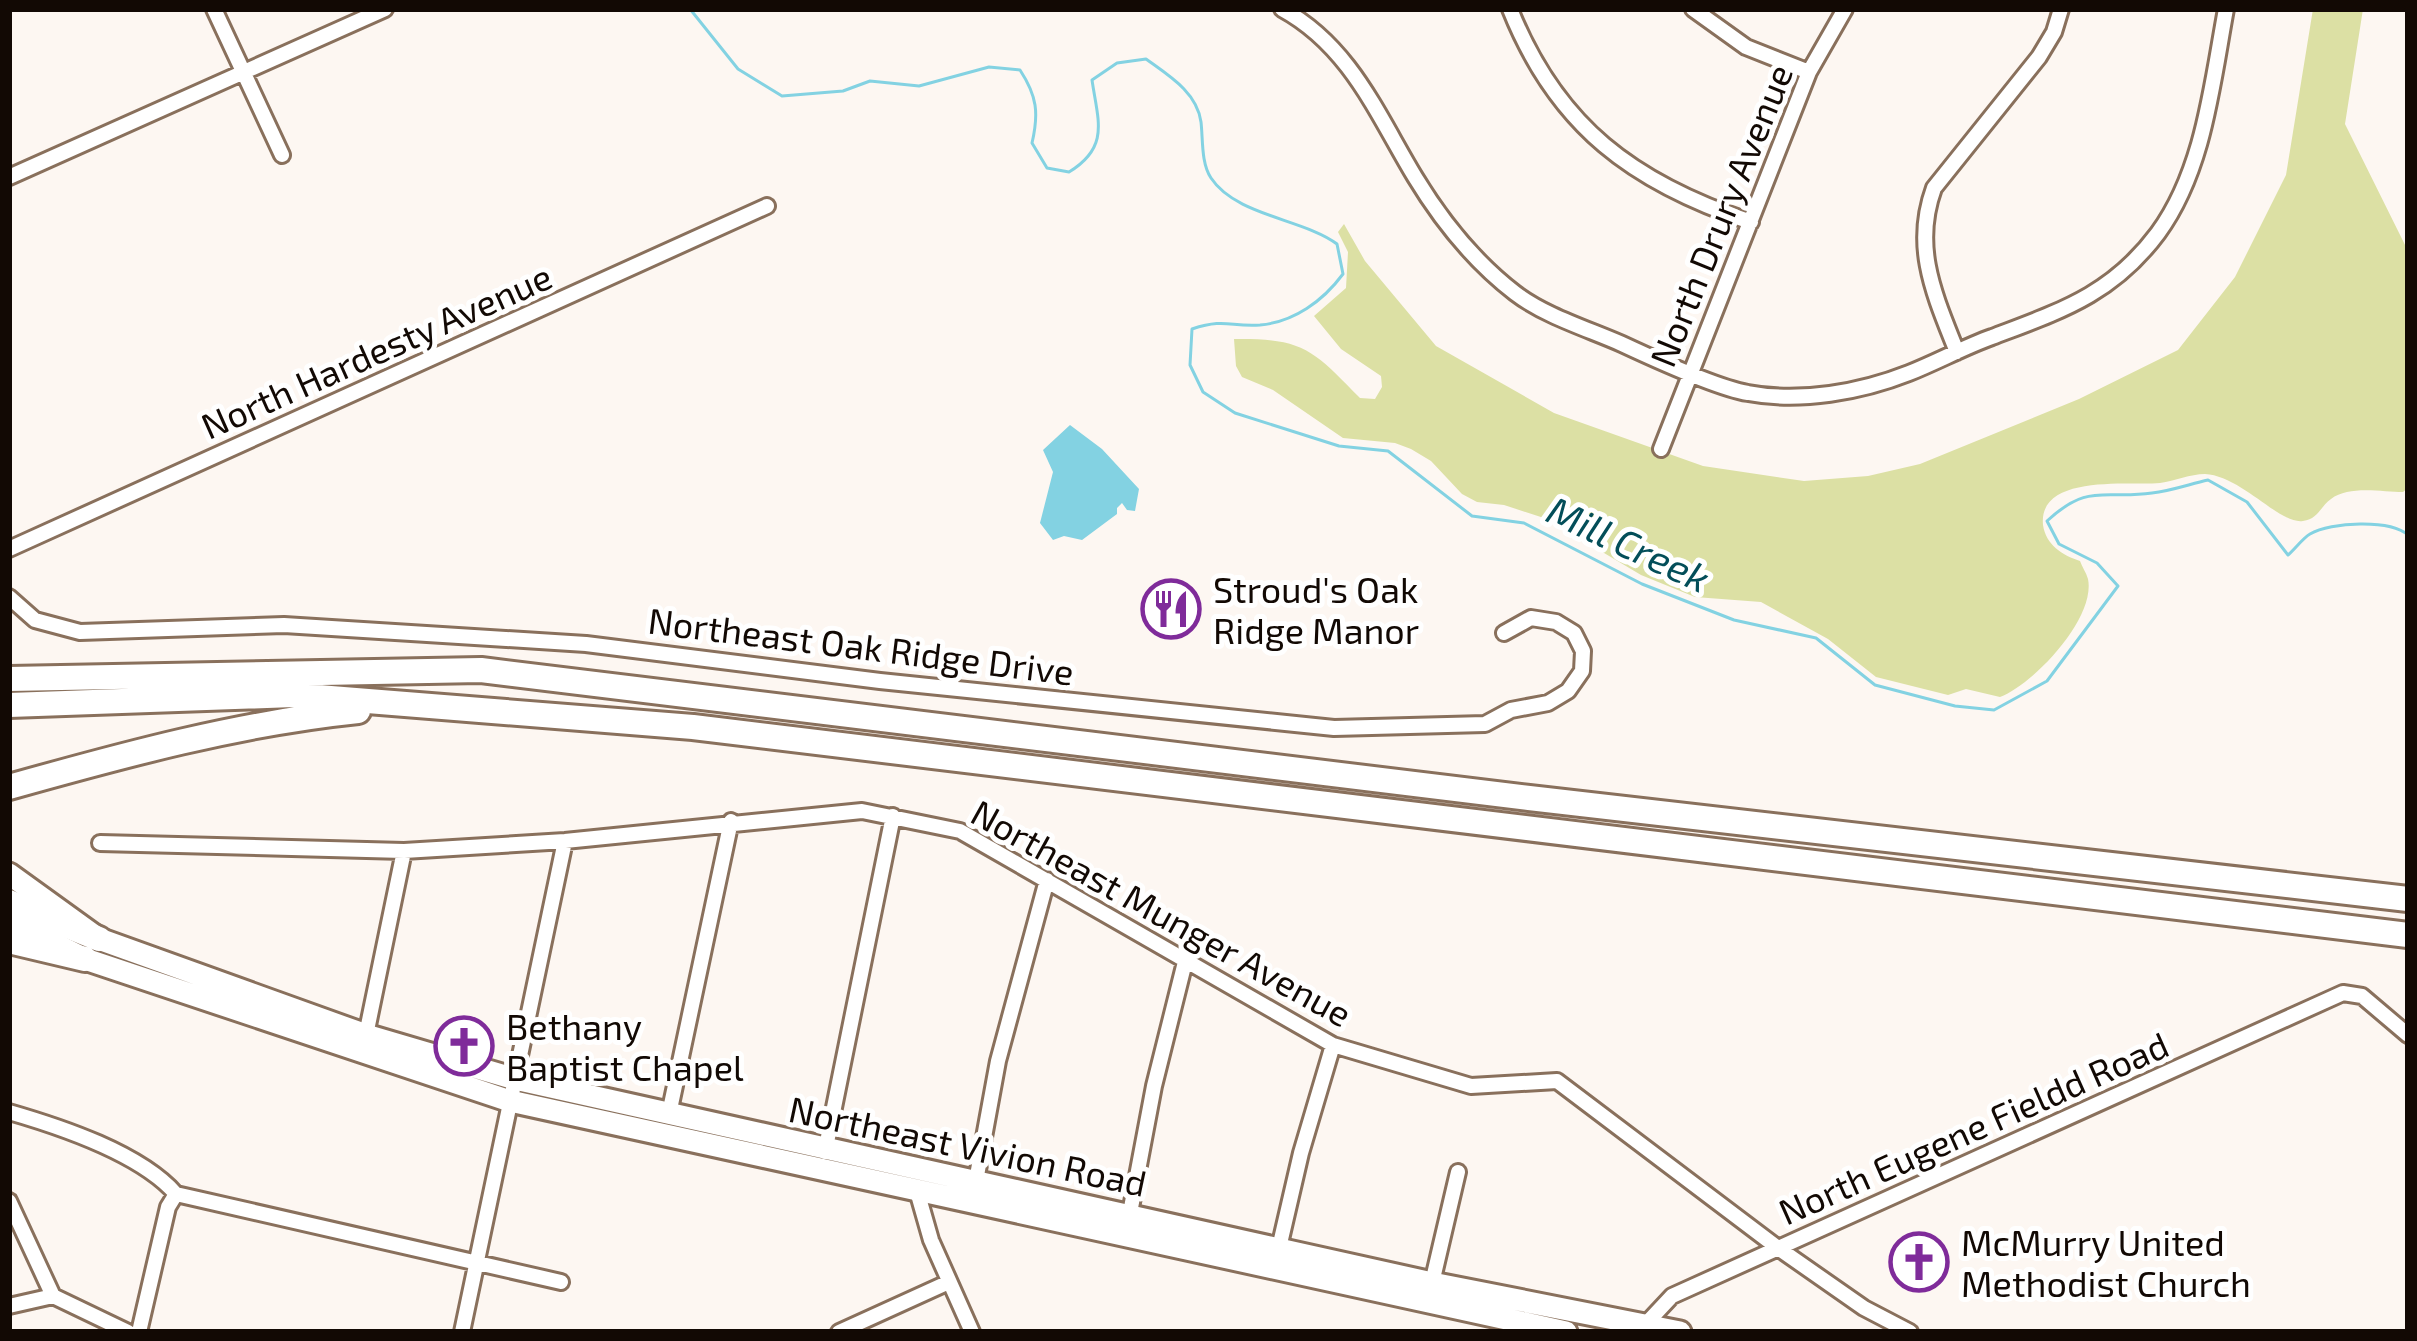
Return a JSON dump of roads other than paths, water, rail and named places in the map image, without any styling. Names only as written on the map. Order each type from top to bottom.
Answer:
[{"type":"highway","points":[[9,679],[481,670],[2408,899]]},
{"type":"highway","points":[[9,704],[293,695],[717,730],[2408,935]]},
{"type":"highway","points":[[9,787],[304,716],[417,705]]},
{"type":"highway","points":[[9,902],[92,949]]},
{"type":"highway","points":[[9,940],[92,949]]},
{"type":"main road","name":"Northeast Vivion Road","points":[[9,874],[92,949],[366,1035],[513,1090],[668,1114],[1432,1283],[1680,1332]]},
{"type":"main road","name":"Northeast Vivion Road","points":[[9,921],[513,1090],[822,1170],[1566,1332]]},
{"type":"street","points":[[214,9],[282,155]]},
{"type":"street","points":[[9,178],[385,9]]},
{"type":"street","points":[[1282,9],[1312,28],[1344,58],[1436,209],[1520,297],[1646,355],[1747,393],[1808,396],[1875,384],[1957,352],[2087,299],[2122,272],[2157,234],[2182,191],[2195,157],[2226,9]]},
{"type":"street","points":[[1510,9],[1552,89],[1604,146],[1637,173],[1676,195],[1751,222]]},
{"type":"street","points":[[1693,9],[1730,38],[1809,72]]},
{"type":"street","name":"North Drury Avenue","points":[[1661,449],[1809,72],[1845,9]]},
{"type":"street","points":[[1957,352],[1924,259],[1928,203],[1934,188],[2048,45],[2061,9]]},
{"type":"street","name":"North Hardesty Avenue","points":[[9,549],[767,206]]},
{"type":"street","name":"Northeast Oak Ridge Drive","points":[[9,597],[34,620],[64,631],[284,625],[586,644],[880,681],[1334,728],[1485,724],[1511,710],[1548,703],[1568,691],[1582,671],[1583,651],[1574,633],[1556,622],[1531,618],[1504,633]]},
{"type":"street","name":"Northeast Munger Avenue","points":[[100,843],[404,850],[565,841],[862,811],[960,831],[1333,1045],[1471,1085],[1557,1082],[1778,1248],[1864,1308],[1910,1332]]},
{"type":"street","points":[[822,1170],[893,816]]},
{"type":"street","points":[[668,1114],[731,821]]},
{"type":"street","points":[[462,1332],[565,841]]},
{"type":"street","points":[[366,1035],[404,850]]},
{"type":"street","points":[[976,1181],[998,1061],[1047,880]]},
{"type":"street","points":[[1130,1213],[1154,1085],[1186,958]]},
{"type":"street","name":"North Eugene Fieldd Road","points":[[1643,1328],[1672,1296],[2343,993],[2362,997],[2408,1036]]},
{"type":"street","points":[[1279,1248],[1333,1045]]},
{"type":"street","points":[[9,1112],[47,1123],[134,1162],[176,1194],[562,1282]]},
{"type":"street","points":[[1432,1283],[1458,1172]]},
{"type":"street","points":[[917,1191],[972,1332]]},
{"type":"street","points":[[139,1332],[168,1207],[176,1194]]},
{"type":"street","points":[[9,1201],[53,1296]]},
{"type":"street","points":[[839,1332],[949,1282]]},
{"type":"street","points":[[9,1306],[53,1296],[128,1332]]},
{"type":"water","points":[[1070,425],[1102,449],[1139,489],[1135,511],[1122,503],[1117,514],[1082,540],[1064,536],[1053,540],[1040,523],[1053,472],[1043,450]]},
{"type":"waterway","name":"Mill Creek","points":[[690,9],[738,69],[782,96],[843,91],[870,81],[919,86],[989,67],[1020,70],[1035,105],[1032,143],[1047,168],[1069,172],[1096,143],[1092,80],[1117,63],[1146,59],[1194,102],[1206,165],[1222,191],[1337,244],[1343,274],[1317,301],[1284,320],[1192,329],[1190,365],[1203,392],[1235,413],[1339,446],[1388,451],[1472,516],[1524,523],[1642,584],[1734,620],[1816,638],[1875,685],[1955,706],[1994,710],[2047,681],[2118,586],[2097,563],[2059,544],[2047,521],[2086,497],[2159,492],[2208,480],[2247,502],[2288,555],[2310,534],[2332,527],[2375,524],[2408,535]]},
{"type":"place","name":"Stroud's Oak Ridge Manor","points":[[1171,609]]},
{"type":"place","name":"Bethany Baptist Chapel","points":[[464,1046]]},
{"type":"place","name":"McMurry United Methodist Church","points":[[1919,1262]]}]
